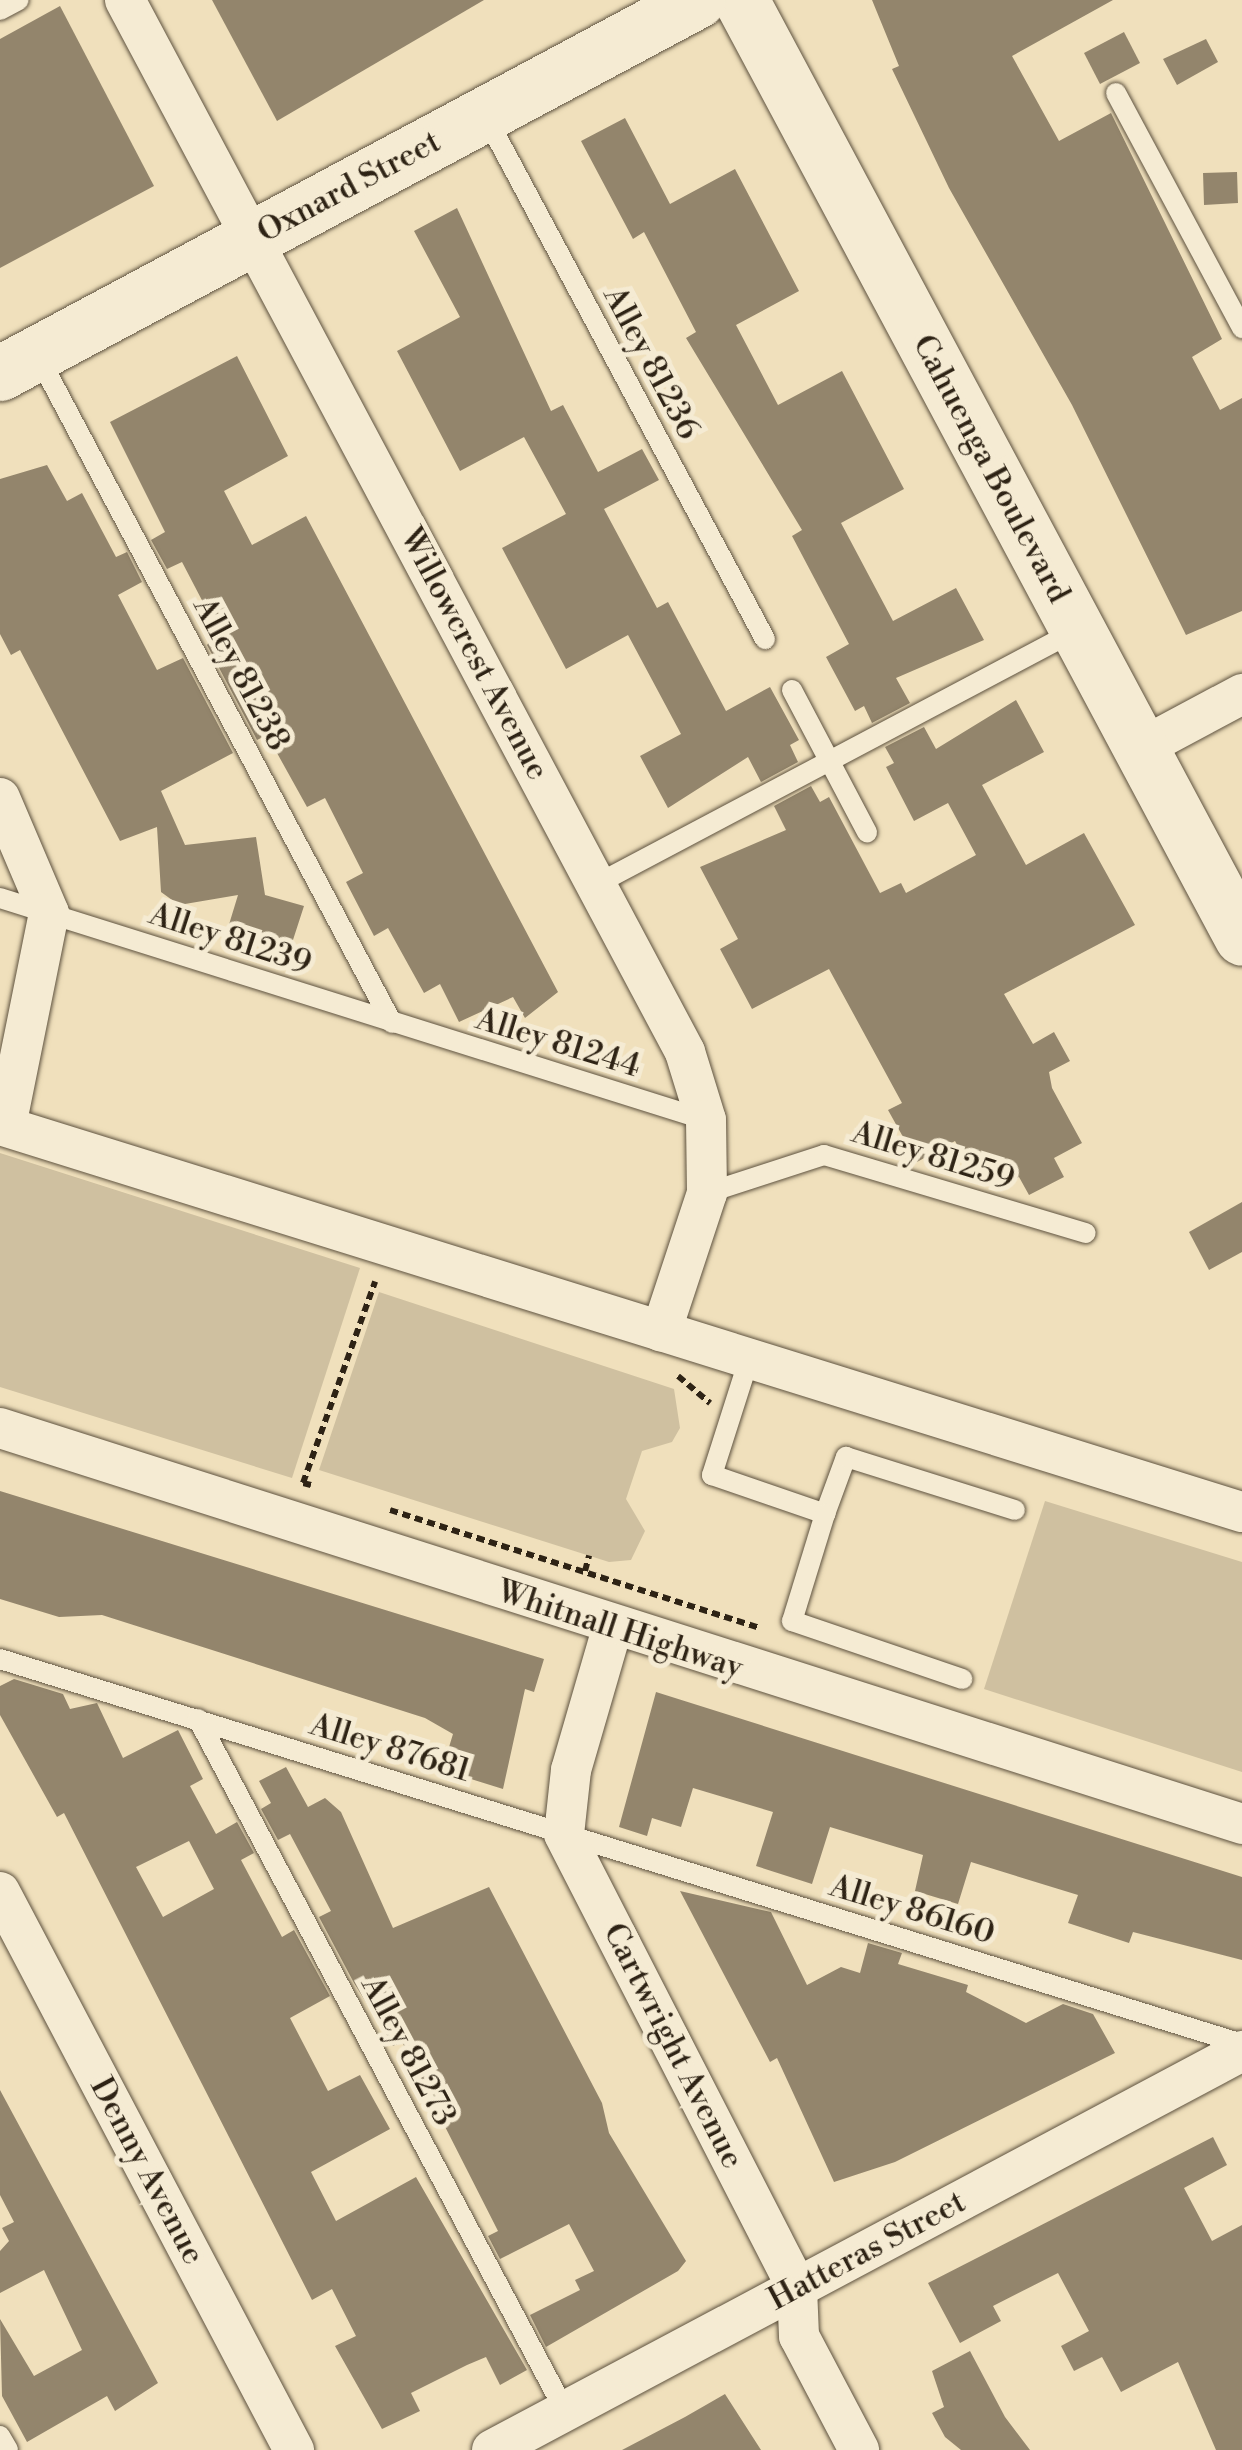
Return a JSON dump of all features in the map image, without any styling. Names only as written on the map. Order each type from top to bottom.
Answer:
[{"type":"main road","name":"Oxnard Street","points":[[18,363],[698,0]]},
{"type":"main road","name":"Cahuenga Boulevard","points":[[741,0],[1242,938]]},
{"type":"street","name":"Willowcrest Avenue","points":[[124,0],[685,1052],[706,1120],[706,1192],[662,1351]]},
{"type":"street","points":[[1141,748],[1242,694]]},
{"type":"street","points":[[0,798],[49,912],[3,1126],[662,1351],[749,1359],[1242,1512]]},
{"type":"street","name":"Whitnall Highway","points":[[0,1428],[612,1629],[1242,1824]]},
{"type":"street","points":[[564,1834],[571,1770],[612,1629]]},
{"type":"street","name":"Cartwright Avenue","points":[[564,1834],[798,2288],[799,2336],[860,2450]]},
{"type":"street","name":"Denny Avenue","points":[[0,1892],[294,2450]]},
{"type":"street","name":"Hatteras Street","points":[[492,2450],[1242,2048]]},
{"type":"lane","points":[[0,10],[19,0]]},
{"type":"lane","points":[[1116,93],[1242,328]]},
{"type":"lane","name":"Alley 81236","points":[[485,115],[765,639]]},
{"type":"lane","name":"Alley 81238","points":[[18,363],[392,1023]]},
{"type":"lane","points":[[597,884],[1078,630]]},
{"type":"lane","points":[[792,690],[867,832]]},
{"type":"lane","name":"Alley 81239","points":[[0,898],[392,1023]]},
{"type":"lane","name":"Alley 81244","points":[[392,1023],[706,1120]]},
{"type":"lane","name":"Alley 81259","points":[[706,1192],[824,1155],[1086,1233]]},
{"type":"lane","points":[[749,1359],[712,1476],[825,1514]]},
{"type":"lane","points":[[962,1679],[792,1621],[825,1514],[846,1457],[1015,1510]]},
{"type":"lane","name":"Alley 87681","points":[[0,1660],[564,1834]]},
{"type":"lane","name":"Alley 81273","points":[[198,1720],[566,2411]]},
{"type":"lane","name":"Alley 86160","points":[[564,1834],[1242,2048]]},
{"type":"lane","points":[[0,2436],[8,2450]]},
{"type":"path","points":[[303,1483],[369,1280],[388,1286]]},
{"type":"path","points":[[662,1351],[729,1422]]},
{"type":"shaded area","points":[[0,1153],[360,1268],[292,1478],[0,1387]]},
{"type":"shaded area","points":[[379,1292],[674,1389],[680,1428],[672,1442],[642,1451],[626,1499],[645,1531],[631,1560],[609,1562],[319,1470]]},
{"type":"shaded area","points":[[1045,1501],[1242,1562],[1242,1772],[984,1689]]},
{"type":"building","points":[[212,0],[484,0],[277,121]]},
{"type":"building","points":[[872,0],[1113,0],[1012,56],[1059,141],[1111,113],[1222,339],[1192,357],[1220,410],[1242,398],[1242,611],[1186,635],[1072,405],[949,188],[892,69],[899,66]]},
{"type":"building","points":[[60,6],[154,186],[0,268],[0,39]]},
{"type":"building","points":[[1124,32],[1140,63],[1100,84],[1084,53]]},
{"type":"building","points":[[1206,39],[1218,62],[1177,85],[1163,59]]},
{"type":"building","points":[[625,118],[670,204],[735,169],[799,291],[736,325],[778,405],[842,371],[904,489],[841,523],[893,621],[956,588],[984,640],[896,678],[910,703],[872,723],[864,706],[855,711],[826,657],[849,644],[792,536],[802,530],[686,338],[696,332],[644,232],[633,239],[581,141]]},
{"type":"building","points":[[1237,172],[1238,203],[1204,205],[1203,173]]},
{"type":"building","points":[[457,208],[551,411],[563,405],[598,472],[642,449],[659,480],[604,509],[657,608],[668,602],[726,711],[770,687],[799,740],[790,745],[798,762],[761,782],[748,757],[668,808],[640,756],[681,734],[628,635],[566,669],[502,548],[566,514],[524,437],[460,471],[397,351],[460,317],[414,231]]},
{"type":"building","points":[[237,356],[288,456],[224,491],[252,545],[306,516],[558,992],[525,1018],[513,997],[459,1022],[440,984],[424,993],[388,928],[374,936],[346,882],[363,873],[325,798],[307,807],[267,735],[257,740],[207,645],[218,631],[182,562],[167,569],[151,540],[165,532],[110,422]]},
{"type":"building","points":[[47,465],[67,501],[82,493],[116,557],[127,552],[142,582],[118,595],[157,670],[183,658],[233,753],[161,791],[185,845],[256,837],[265,895],[304,906],[292,943],[227,931],[238,895],[179,905],[161,892],[157,827],[120,841],[20,650],[11,655],[0,634],[0,479]]},
{"type":"building","points":[[1016,700],[1044,752],[982,785],[1026,865],[1084,833],[1135,925],[1004,994],[1033,1044],[1054,1032],[1070,1061],[1049,1072],[1052,1088],[1082,1143],[1054,1158],[1064,1177],[1029,1195],[1019,1177],[1000,1187],[977,1181],[955,1141],[917,1162],[888,1110],[902,1103],[829,969],[752,1009],[720,949],[738,939],[700,867],[786,830],[774,806],[811,786],[820,802],[829,797],[880,893],[901,883],[906,893],[976,855],[948,803],[914,821],[886,767],[894,763],[885,747],[924,727],[936,749]]},
{"type":"building","points":[[1242,1202],[1242,1252],[1209,1270],[1189,1232]]},
{"type":"building","points":[[0,1491],[544,1659],[534,1692],[525,1689],[503,1789],[442,1770],[453,1734],[425,1718],[102,1615],[59,1617],[0,1599]]},
{"type":"building","points":[[14,1679],[63,1694],[70,1709],[97,1703],[123,1758],[178,1730],[203,1779],[190,1786],[216,1834],[237,1822],[254,1853],[241,1860],[282,1937],[294,1930],[330,1996],[290,2018],[328,2091],[360,2075],[390,2129],[311,2172],[336,2221],[416,2177],[527,2370],[500,2385],[486,2357],[411,2393],[420,2411],[382,2429],[335,2346],[356,2336],[332,2289],[312,2300],[64,1813],[57,1817],[0,1715],[0,1686]],"holes":[[[189,1841],[214,1889],[163,1917],[136,1867]]]},
{"type":"building","points":[[656,1692],[1242,1877],[1242,1960],[1133,1932],[1129,1943],[1068,1923],[1078,1895],[971,1862],[958,1904],[915,1891],[923,1855],[830,1827],[812,1884],[756,1866],[773,1812],[693,1788],[681,1827],[652,1818],[647,1836],[619,1827]]},
{"type":"building","points":[[286,1767],[308,1807],[325,1798],[341,1812],[393,1928],[489,1887],[602,2103],[609,2133],[686,2261],[678,2271],[546,2347],[530,2315],[580,2290],[575,2280],[594,2271],[569,2224],[500,2259],[488,2236],[498,2231],[402,2042],[393,2046],[354,1983],[319,1917],[331,1911],[290,1834],[278,1840],[261,1809],[271,1803],[259,1781]]},
{"type":"building","points":[[680,1891],[771,1912],[807,1985],[841,1967],[860,1973],[868,1943],[902,1953],[898,1964],[968,1985],[966,1992],[1026,2023],[1063,2004],[1093,2014],[1115,2053],[895,2162],[834,2182],[777,2058],[770,2062]]},
{"type":"building","points":[[0,2090],[158,2383],[115,2411],[107,2396],[27,2442],[2,2396],[0,2319],[34,2376],[82,2350],[44,2270],[0,2293],[0,2251],[9,2241],[2,2228],[14,2222],[0,2195]]},
{"type":"building","points":[[1213,2137],[1227,2165],[1184,2188],[1212,2241],[1242,2225],[1242,2450],[1216,2450],[1178,2362],[1121,2392],[1102,2357],[1074,2371],[1061,2346],[1089,2331],[1058,2273],[993,2306],[1001,2321],[960,2343],[928,2283]]},
{"type":"building","points":[[970,2351],[1005,2417],[1030,2450],[961,2450],[945,2437],[932,2413],[944,2407],[932,2371]]},
{"type":"building","points":[[725,2394],[761,2450],[622,2450],[685,2417]]}]
